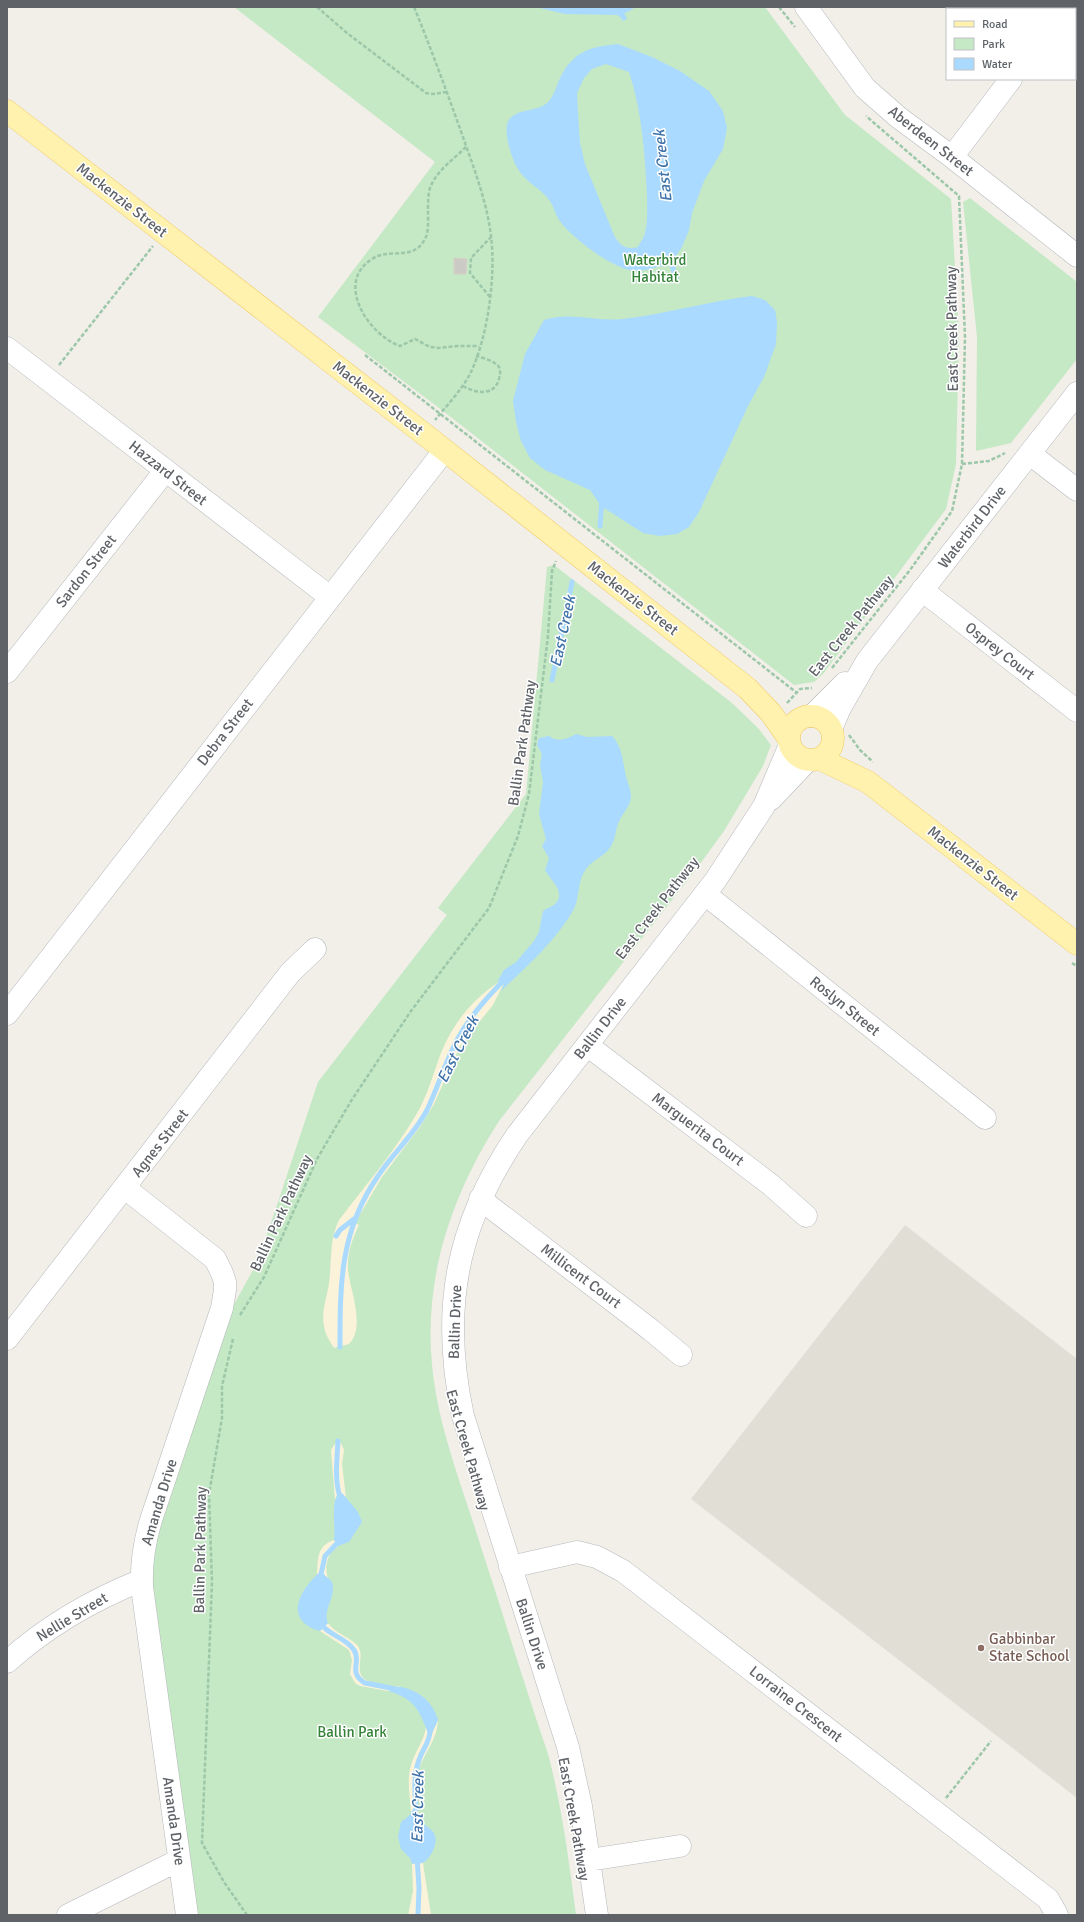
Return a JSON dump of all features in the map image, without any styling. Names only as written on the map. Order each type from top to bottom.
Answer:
[{"type":"main road","name":"Mackenzie Street","points":[[7,111],[747,688],[771,713],[789,742]]},
{"type":"main road","name":"Mackenzie Street","points":[[747,688],[798,708]]},
{"type":"main road","points":[[798,708],[824,719],[833,735],[829,752],[813,760],[796,756],[789,742],[798,708]]},
{"type":"main road","name":"Mackenzie Street","points":[[833,735],[868,782],[1077,944]]},
{"type":"main road","name":"Mackenzie Street","points":[[813,760],[868,782]]},
{"type":"street","name":"Aberdeen Street","points":[[806,7],[865,88],[898,117],[952,157],[1077,256]]},
{"type":"street","points":[[952,157],[1010,80]]},
{"type":"street","name":"Hazzard Street","points":[[7,348],[330,597]]},
{"type":"street","name":"Waterbird Drive","points":[[798,708],[829,701],[867,661],[1077,393]]},
{"type":"street","name":"Debra Street","points":[[7,1014],[444,451]]},
{"type":"street","points":[[1030,454],[1077,490]]},
{"type":"street","name":"Sardon Street","points":[[7,672],[165,470]]},
{"type":"street","name":"Osprey Court","points":[[922,590],[1077,711]]},
{"type":"street","name":"Waterbird Drive","points":[[833,735],[840,708],[867,661]]},
{"type":"street","name":"Ballin Drive","points":[[597,1915],[581,1806],[568,1747],[463,1416],[454,1365],[452,1339],[455,1286],[467,1235],[480,1199],[501,1158],[517,1135],[706,894],[730,860],[764,806],[789,742]]},
{"type":"street","name":"Ballin Drive","points":[[764,806],[813,760]]},
{"type":"street","name":"Roslyn Street","points":[[706,894],[985,1118]]},
{"type":"street","name":"Agnes Street","points":[[7,1339],[290,973],[315,949]]},
{"type":"street","name":"Marguerita Court","points":[[587,1045],[771,1185],[806,1216]]},
{"type":"street","name":"Amanda Drive","points":[[125,1188],[209,1253],[222,1273],[225,1290],[222,1308],[145,1539],[142,1580],[187,1915]]},
{"type":"street","name":"Millicent Court","points":[[480,1199],[651,1330],[681,1355]]},
{"type":"street","name":"Lorraine Crescent","points":[[510,1567],[577,1552],[597,1557],[624,1571],[1048,1899],[1057,1915]]},
{"type":"street","name":"Nellie Street","points":[[7,1662],[40,1634],[64,1618],[89,1603],[142,1580]]},
{"type":"street","points":[[589,1860],[680,1846]]},
{"type":"street","points":[[68,1915],[180,1860]]},
{"type":"path","points":[[317,7],[348,33],[426,93],[433,94],[447,92]]},
{"type":"path","points":[[414,7],[447,92],[484,198],[491,236],[490,297],[485,330],[471,371],[463,386],[440,413]]},
{"type":"path","points":[[779,7],[798,31]]},
{"type":"path","name":"East Creek Pathway","points":[[828,673],[910,570],[952,511],[962,464],[965,337],[959,196],[869,120],[865,114]]},
{"type":"path","points":[[466,147],[439,173],[430,188],[427,237],[421,246],[415,252],[373,258],[360,269],[354,285],[358,305],[365,317],[392,343],[400,346],[416,339],[430,347],[438,348],[454,346],[479,346]]},
{"type":"path","points":[[48,379],[164,232]]},
{"type":"path","points":[[490,297],[470,273],[471,258],[491,236]]},
{"type":"path","points":[[365,355],[440,413],[798,708]]},
{"type":"path","points":[[463,386],[476,392],[484,392],[492,390],[498,383],[500,373],[499,367],[495,363],[476,356]]},
{"type":"path","name":"Ballin Park Pathway","points":[[240,1316],[264,1276],[317,1159],[351,1101],[411,1011],[489,908],[518,836],[529,794],[548,636],[552,571],[557,560]]},
{"type":"path","name":"East Creek Pathway","points":[[798,708],[800,689],[813,688],[819,684]]},
{"type":"path","name":"Ballin Park Pathway","points":[[236,1331],[222,1386],[222,1418],[209,1494],[212,1582],[202,1843],[224,1882],[247,1915]]},
{"type":"path","points":[[936,1811],[991,1740]]},
{"type":"shaded area","name":"Gabbinbar State School","points":[[905,1225],[1077,1359],[1077,1798],[691,1499]]},
{"type":"green space","name":"Waterbird Habitat","points":[[234,7],[765,7],[845,115],[951,199],[959,333],[956,464],[946,509],[823,674],[814,682],[794,685],[443,411],[318,317],[435,162]]},
{"type":"green space","points":[[970,198],[1077,282],[1077,359],[1011,443],[976,451],[977,337],[963,202]]},
{"type":"green space","name":"Ballin Park","points":[[554,565],[732,703],[759,729],[771,745],[763,766],[724,831],[697,868],[499,1121],[480,1152],[464,1185],[451,1218],[441,1252],[434,1286],[431,1321],[431,1357],[440,1413],[456,1470],[548,1754],[568,1854],[576,1915],[197,1915],[152,1586],[155,1541],[231,1310],[259,1259],[318,1082],[447,915],[438,908],[526,794],[547,567]]},
{"type":"sand","points":[[507,977],[493,1005],[460,1046],[434,1104],[420,1127],[382,1177],[355,1223],[359,1225],[350,1247],[348,1270],[356,1308],[356,1328],[354,1337],[349,1344],[334,1348],[325,1332],[323,1315],[329,1283],[332,1243],[339,1220],[389,1156],[416,1115],[427,1092],[441,1053],[453,1029],[476,1000]]},
{"type":"sand","points":[[337,1441],[340,1441],[344,1450],[342,1464],[346,1498],[341,1493],[337,1495],[335,1500],[331,1450]]},
{"type":"sand","points":[[334,1540],[338,1546],[331,1553],[327,1561],[326,1569],[328,1579],[325,1576],[317,1576],[319,1554],[324,1546]]},
{"type":"sand","points":[[328,1623],[335,1630],[350,1639],[360,1649],[360,1669],[363,1678],[368,1681],[384,1685],[401,1687],[388,1691],[360,1686],[355,1683],[350,1674],[352,1660],[349,1650],[320,1631]]},
{"type":"sand","points":[[438,1720],[433,1741],[423,1759],[417,1778],[419,1817],[417,1812],[411,1812],[409,1787],[410,1768],[424,1737],[426,1727],[430,1737]]},
{"type":"sand","points":[[423,1863],[431,1915],[408,1915],[413,1891],[412,1864]]},
{"type":"water","points":[[536,7],[636,7],[622,15],[565,14]]},
{"type":"water","points":[[618,44],[652,57],[680,71],[709,91],[723,111],[727,128],[723,149],[704,181],[692,213],[689,230],[682,247],[671,263],[646,270],[630,270],[612,263],[591,250],[572,234],[559,220],[547,197],[521,174],[513,159],[507,138],[507,125],[509,120],[518,113],[545,105],[551,98],[566,67],[572,60],[585,51]],"holes":[[[606,64],[629,72],[640,118],[647,196],[647,224],[644,237],[638,247],[630,248],[621,244],[614,235],[585,164],[580,143],[577,93],[584,78],[592,69]]]},
{"type":"water","points":[[752,296],[765,300],[775,310],[777,322],[776,344],[764,377],[748,406],[699,512],[689,527],[677,534],[660,536],[643,533],[601,506],[590,490],[545,470],[530,458],[521,441],[513,401],[525,354],[544,320],[564,316],[613,320],[623,319]]},
{"type":"water","points":[[576,734],[587,737],[612,736],[622,754],[631,799],[619,821],[611,846],[607,852],[588,866],[583,874],[576,904],[567,921],[531,963],[501,991],[507,977],[497,982],[504,970],[516,962],[534,941],[539,932],[543,911],[555,904],[559,895],[556,886],[545,870],[549,858],[542,846],[546,839],[539,814],[543,782],[540,765],[542,754],[537,745],[539,738],[549,736],[562,740]]},
{"type":"water","points":[[339,1493],[343,1494],[358,1512],[362,1522],[349,1542],[338,1546],[334,1540],[334,1509],[336,1497]]},
{"type":"water","points":[[321,1571],[332,1582],[333,1592],[327,1613],[328,1623],[320,1631],[308,1626],[301,1620],[298,1612],[298,1604],[301,1595],[307,1586]]},
{"type":"water","points":[[401,1687],[420,1694],[433,1708],[438,1720],[430,1738],[416,1708],[405,1698],[388,1691]]},
{"type":"water","points":[[416,1804],[421,1820],[433,1832],[436,1839],[428,1859],[422,1863],[412,1864],[410,1858],[401,1849],[398,1837],[401,1822],[409,1816]]},
{"type":"building","points":[[454,258],[467,259],[466,274],[454,274]]},
{"type":"waterway","name":"East Creek","points":[[609,7],[622,15],[624,18]]},
{"type":"waterway","name":"East Creek","points":[[670,258],[676,278]]},
{"type":"waterway","name":"East Creek","points":[[600,526],[602,499]]},
{"type":"waterway","name":"East Creek","points":[[552,680],[572,582]]},
{"type":"waterway","name":"East Creek","points":[[340,1347],[342,1279],[345,1258],[349,1237],[365,1197],[378,1176],[422,1119],[435,1093],[449,1057],[463,1030],[482,1004],[512,972]]},
{"type":"waterway","points":[[336,1236],[340,1230],[354,1219]]},
{"type":"waterway","name":"East Creek","points":[[338,1441],[337,1486],[341,1500]]},
{"type":"waterway","name":"East Creek","points":[[320,1579],[325,1556],[341,1539]]},
{"type":"waterway","name":"East Creek","points":[[320,1623],[328,1631],[347,1643],[354,1650],[357,1659],[356,1671],[360,1679],[365,1683],[401,1690]]},
{"type":"waterway","name":"East Creek","points":[[416,1810],[415,1785],[417,1766],[420,1756],[429,1739],[430,1731]]},
{"type":"waterway","name":"East Creek","points":[[417,1856],[419,1888],[418,1915]]},
{"type":"place","name":"Gabbinbar State School","points":[[981,1648]]}]
